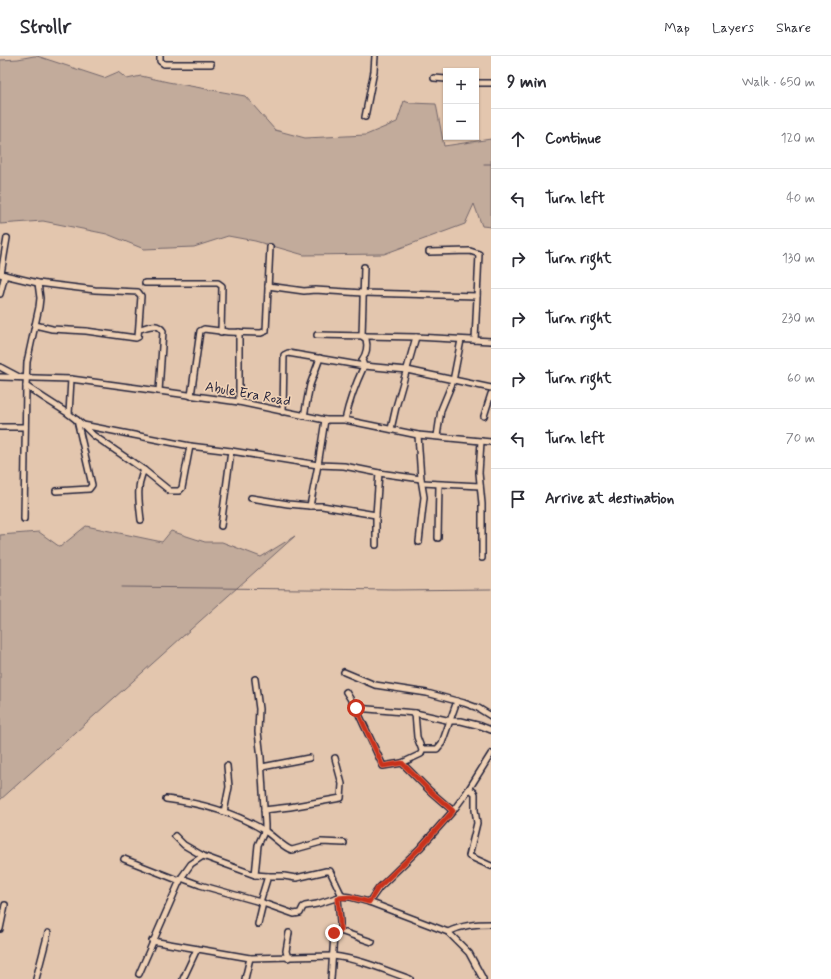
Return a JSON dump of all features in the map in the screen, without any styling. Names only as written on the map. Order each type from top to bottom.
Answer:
[{"type":"street","points":[[160,56],[160,61],[164,64],[211,64]]},
{"type":"street","points":[[365,117],[374,71],[375,56]]},
{"type":"street","points":[[434,78],[443,79]]},
{"type":"street","points":[[479,83],[491,83]]},
{"type":"street","points":[[0,294],[8,238]]},
{"type":"street","points":[[191,396],[200,331],[204,329],[221,332],[261,333],[266,331],[270,247]]},
{"type":"street","points":[[429,252],[470,251],[479,254],[475,340]]},
{"type":"street","points":[[345,420],[347,407],[354,387],[364,366],[362,360],[367,346],[366,339],[362,336],[364,267]]},
{"type":"street","points":[[2,274],[38,283],[95,290],[138,292],[141,296],[140,329],[138,337],[134,338],[35,325]]},
{"type":"street","points":[[24,519],[26,386],[28,362],[40,298],[38,283]]},
{"type":"street","points":[[145,283],[220,284],[222,286],[221,332]]},
{"type":"street","points":[[268,286],[304,291],[334,290],[363,293],[477,296]]},
{"type":"street","points":[[140,329],[158,326],[163,331],[159,391]]},
{"type":"street","points":[[239,332],[239,402]]},
{"type":"street","points":[[317,335],[416,337],[491,342]]},
{"type":"street","points":[[391,429],[416,337]]},
{"type":"street","points":[[437,436],[441,410],[453,381],[461,340]]},
{"type":"street","points":[[283,412],[284,354],[288,353],[364,366],[407,370],[491,388]]},
{"type":"street","points":[[304,416],[310,385],[320,358]]},
{"type":"street","points":[[0,367],[20,378]]},
{"type":"street","name":"Abule Era Road","points":[[0,377],[71,379],[239,402],[325,420],[345,420],[418,435],[491,442]]},
{"type":"street","points":[[69,414],[71,379]]},
{"type":"street","points":[[26,386],[69,414],[93,435],[170,490],[179,491],[182,488],[190,446]]},
{"type":"street","points":[[484,416],[491,394]]},
{"type":"street","points":[[56,491],[89,489],[92,485],[77,420]]},
{"type":"street","points":[[310,506],[325,420]]},
{"type":"street","points":[[83,425],[190,446],[318,465],[344,466],[439,485],[480,486]]},
{"type":"street","points":[[0,427],[25,427]]},
{"type":"street","points":[[418,435],[424,497],[419,542]]},
{"type":"street","points":[[481,441],[479,473],[482,504],[482,558]]},
{"type":"street","points":[[221,526],[230,451]]},
{"type":"street","points":[[141,520],[138,487],[144,470]]},
{"type":"street","points":[[376,545],[376,515],[379,473]]},
{"type":"street","points":[[438,538],[439,485]]},
{"type":"street","points":[[251,498],[288,504],[322,506],[376,515]]},
{"type":"street","points":[[344,672],[375,685],[426,693],[457,701],[478,708],[491,716]]},
{"type":"street","points":[[255,679],[265,830],[258,845],[255,875]]},
{"type":"street","points":[[346,692],[356,708],[383,766],[402,763],[421,754],[422,749],[417,737],[415,713]]},
{"type":"street","points":[[422,749],[437,750],[442,743],[451,721],[457,701]]},
{"type":"street","points":[[356,708],[415,713],[451,721],[461,721],[491,730]]},
{"type":"street","points":[[369,902],[378,888],[420,848],[453,811],[491,754]]},
{"type":"street","points":[[262,767],[309,758]]},
{"type":"street","points":[[264,810],[341,798],[342,784],[335,758]]},
{"type":"street","points":[[402,763],[453,811]]},
{"type":"street","points":[[224,812],[229,787],[227,766]]},
{"type":"street","points":[[469,789],[475,794],[477,823],[469,856],[491,866]]},
{"type":"street","points":[[166,799],[184,801],[224,812],[245,820],[265,830],[287,848],[292,850],[321,842],[344,843]]},
{"type":"street","points":[[175,836],[184,845],[203,856],[255,875],[296,878],[330,871],[340,897],[340,931]]},
{"type":"street","points":[[138,974],[181,880],[190,864],[203,856]]},
{"type":"street","points":[[124,859],[181,880],[262,902],[294,914],[298,914],[305,906],[340,897],[350,897],[369,902],[448,932],[469,953],[483,979]]},
{"type":"street","points":[[258,924],[268,876]]},
{"type":"street","points":[[0,929],[5,905]]},
{"type":"street","points":[[448,932],[466,925],[491,924]]},
{"type":"street","points":[[331,979],[334,935],[336,932],[340,931],[372,942]]},
{"type":"street","points":[[36,979],[48,933]]},
{"type":"street","points":[[288,958],[286,951],[289,933]]},
{"type":"street","points":[[152,941],[250,958],[333,956],[356,960],[410,979]]},
{"type":"street","points":[[183,979],[198,949]]},
{"type":"street","points":[[245,979],[250,958]]},
{"type":"shaded area","points":[[34,56],[104,78],[118,72],[127,79],[141,76],[245,96],[275,130],[305,138],[366,135],[397,122],[404,101],[410,103],[436,104],[444,146],[491,139],[491,227],[482,226],[474,204],[465,224],[384,254],[304,255],[255,241],[228,236],[194,247],[144,249],[107,234],[43,221],[0,224],[0,60]]},
{"type":"shaded area","points":[[86,526],[162,542],[171,531],[205,542],[222,542],[261,557],[295,536],[0,800],[0,535],[39,532],[60,547]]},
{"type":"waterway","points":[[484,164],[491,164]]},
{"type":"waterway","points":[[121,587],[394,590],[491,589]]},
{"type":"route","points":[[334,933],[340,931],[338,898],[342,896],[350,897],[369,902],[378,888],[420,848],[453,811],[402,763],[383,766],[356,708]]}]
